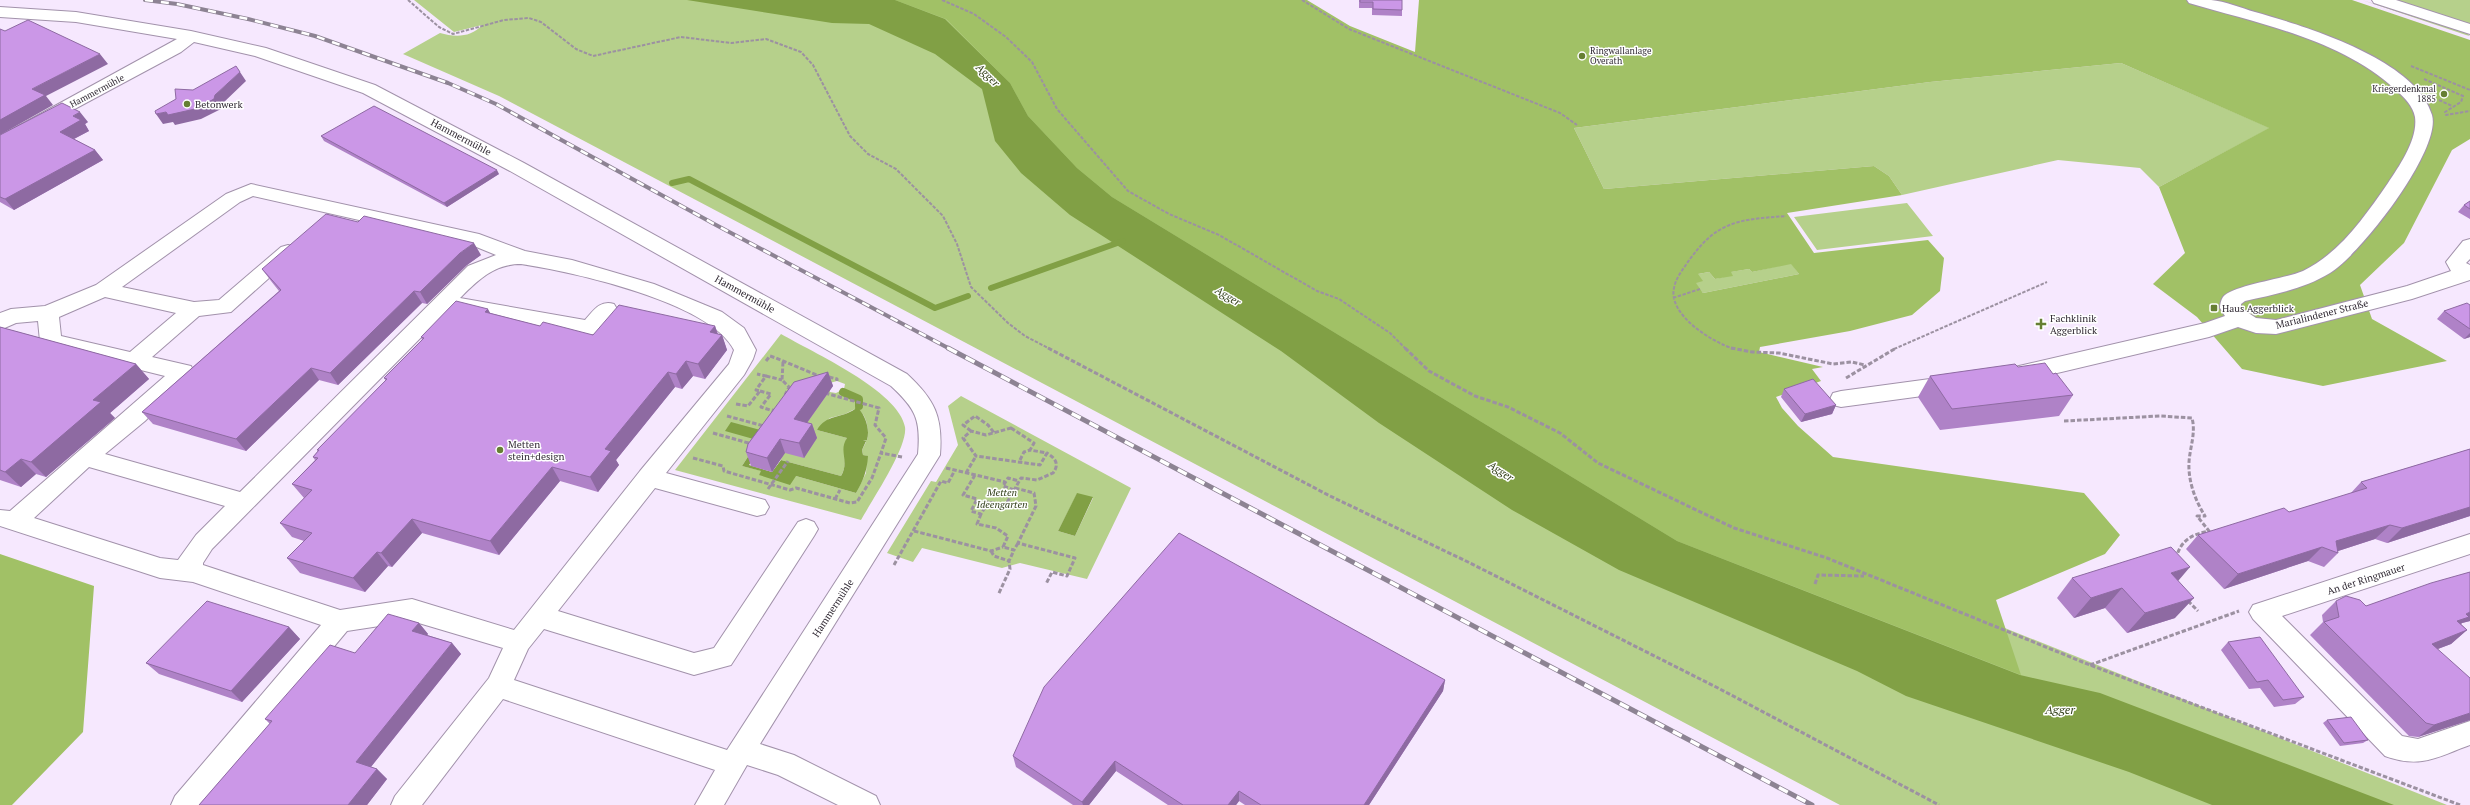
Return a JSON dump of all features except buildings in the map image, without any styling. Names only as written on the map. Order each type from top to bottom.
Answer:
[{"type":"street","points":[[1996,377],[2028,372],[2209,330],[2239,318],[2230,308],[2231,301],[2238,296],[2294,282],[2317,272],[2335,261],[2350,247],[2376,214],[2409,164],[2424,128],[2424,116],[2416,99],[2399,80],[2383,67],[2351,51],[2317,38],[2195,0]]},
{"type":"street","points":[[2380,0],[2470,29]]},
{"type":"street","name":"Hammermühle","points":[[0,12],[76,17],[191,36],[260,52],[369,89],[518,167],[899,380],[920,399],[932,428],[928,456],[737,757],[710,805]]},
{"type":"street","name":"Hammermühle","points":[[0,143],[175,48],[191,36]]},
{"type":"street","points":[[0,323],[11,316],[48,313],[103,290],[233,198],[251,190],[479,241],[520,257],[588,271],[655,291],[705,310],[726,323],[740,336],[745,350],[742,360],[538,616],[519,642],[498,686],[405,805]]},
{"type":"street","points":[[320,225],[338,210]]},
{"type":"street","points":[[103,290],[194,309],[224,307],[302,240]]},
{"type":"street","points":[[2467,274],[2456,262],[2470,246]]},
{"type":"street","points":[[193,572],[190,561],[204,542],[442,302],[475,271],[499,260],[520,257]]},
{"type":"street","name":"Marialindener Straße","points":[[2239,318],[2259,326],[2276,327],[2412,292],[2467,274]]},
{"type":"street","points":[[442,302],[590,328],[607,310]]},
{"type":"street","points":[[134,360],[194,309]]},
{"type":"street","points":[[7,519],[137,415],[183,372],[51,340],[48,313]]},
{"type":"street","points":[[1841,399],[1973,381]]},
{"type":"street","points":[[85,457],[244,502]]},
{"type":"street","points":[[648,477],[756,506]]},
{"type":"street","points":[[7,519],[160,568],[193,572],[340,621],[412,610],[519,642]]},
{"type":"street","points":[[538,616],[694,664],[722,657],[806,529]]},
{"type":"street","name":"An der Ringmauer","points":[[2262,612],[2470,544]]},
{"type":"street","points":[[2262,612],[2395,747],[2418,751],[2470,733]]},
{"type":"street","points":[[185,805],[340,621]]},
{"type":"street","points":[[498,686],[737,757],[784,764],[866,805]]},
{"type":"path","points":[[408,0],[439,27],[453,34],[513,16],[536,18],[551,28],[581,54],[593,56],[681,37],[731,43],[766,39],[790,46],[801,52],[813,65],[850,136],[868,154],[896,169],[943,216],[957,244],[971,287],[1008,323],[1025,336],[1330,496],[1468,562],[1718,688],[1939,805]]},
{"type":"path","points":[[942,0],[974,14],[1006,37],[1032,62],[1057,109],[1128,191],[1169,214],[1219,236],[1317,291],[1339,299],[1390,333],[1429,371],[1475,396],[1508,407],[1560,433],[1598,463],[1734,528],[1827,558],[1867,576],[2090,665],[2460,805]]},
{"type":"path","points":[[1302,0],[1322,14],[1349,29],[1560,113],[1577,125]]},
{"type":"path","points":[[2383,67],[2403,68],[2411,66],[2470,90]]},
{"type":"path","points":[[2422,78],[2463,96],[2461,102],[2445,112],[2446,115],[2450,116],[2470,112]]},
{"type":"path","points":[[1786,216],[1726,226],[1709,237],[1673,282],[1673,298],[1682,314],[1707,338],[1727,347],[1744,352],[1773,352],[1801,356],[1833,364],[1855,361],[1865,365]]},
{"type":"path","points":[[1853,380],[1846,380],[1846,377],[1865,365],[1932,330],[2048,282]]},
{"type":"path","points":[[1673,298],[1700,289]]},
{"type":"path","points":[[774,357],[808,374],[837,378],[837,381]]},
{"type":"path","points":[[782,380],[783,362]]},
{"type":"path","points":[[758,371],[755,374],[782,380],[789,387],[785,395],[786,400]]},
{"type":"path","points":[[766,376],[756,390],[771,394],[761,408],[773,411],[777,405]]},
{"type":"path","points":[[826,381],[829,377]]},
{"type":"path","points":[[722,422],[735,403],[748,406],[760,390]]},
{"type":"path","points":[[698,452],[693,458],[724,466],[724,471],[790,490],[796,488],[835,499],[857,502],[872,478],[886,438],[875,425],[879,408],[873,404],[826,394],[823,390]]},
{"type":"path","points":[[995,434],[988,425],[975,416],[963,425],[978,436],[995,434],[1011,428],[1031,439],[1034,443],[1030,450]]},
{"type":"path","points":[[2064,421],[2160,416],[2192,418],[2194,434],[2189,462],[2191,480],[2197,500],[2205,516],[2197,516],[2209,531],[2194,534],[2182,542],[2176,561]]},
{"type":"path","points":[[730,417],[765,426]]},
{"type":"path","points":[[708,439],[717,427]]},
{"type":"path","points":[[971,431],[963,438],[976,456],[990,460],[1020,460],[1040,465],[1047,453]]},
{"type":"path","points":[[717,434],[752,444]]},
{"type":"path","points":[[1003,547],[1008,536],[996,528],[976,524],[988,502],[1005,506],[1021,478],[1036,481],[1052,476],[1058,468],[1057,461],[1054,456],[1047,453],[1030,450],[1024,452],[1020,460]]},
{"type":"path","points":[[881,453],[924,463]]},
{"type":"path","points":[[976,456],[966,473],[1005,482]]},
{"type":"path","points":[[772,484],[788,461]]},
{"type":"path","points":[[894,565],[941,481],[948,483],[955,470]]},
{"type":"path","points":[[975,475],[963,495],[977,499],[971,511],[981,514]]},
{"type":"path","points":[[999,593],[1010,569],[1009,561],[1036,506],[1034,493],[1003,486],[1008,478],[1019,481]]},
{"type":"path","points":[[835,499],[840,490]]},
{"type":"path","points":[[914,531],[991,551],[1003,547],[1014,550]]},
{"type":"path","points":[[1018,543],[1075,558],[1067,576],[1052,572],[1046,584]]},
{"type":"path","points":[[991,551],[994,556],[1009,561]]},
{"type":"path","points":[[1815,584],[1818,575],[1867,576]]},
{"type":"path","points":[[2184,596],[2198,611]]},
{"type":"path","points":[[2090,665],[2236,610],[2262,612]]},
{"type":"green space","name":"Agger","points":[[414,0],[937,0],[1945,604],[2447,805],[1840,805],[499,96],[403,54],[440,33],[457,36],[468,34],[478,29],[482,25],[454,32]]},
{"type":"green space","points":[[2362,0],[2467,33],[2470,36],[2466,35]]},
{"type":"green space","points":[[2394,0],[2470,0],[2470,24]]},
{"type":"green space","points":[[2121,63],[2270,128],[2159,187],[2140,168],[2058,160],[1902,195],[1889,176],[1874,166],[1604,189],[1574,128],[1930,82]]},
{"type":"green space","points":[[1907,203],[1933,236],[1817,250],[1794,217]]},
{"type":"green space","points":[[1791,263],[1799,274],[1703,293],[1695,283],[1698,274],[1709,272],[1715,279],[1732,275],[1730,272],[1749,269],[1752,272]]},
{"type":"green space","points":[[781,334],[832,362],[871,386],[899,413],[905,427],[901,447],[895,460],[861,520],[675,470]],"holes":[[[837,381],[845,384],[844,389],[836,393],[830,392],[830,383]],[[855,409],[862,413],[868,432],[867,440],[863,441],[866,442],[862,450],[863,455],[867,456],[866,473],[856,493],[796,476],[759,475],[762,471],[742,466],[751,452],[817,438],[782,453],[781,460],[841,476],[845,462],[845,443],[847,438],[817,430],[830,418],[845,414]]]},
{"type":"green space","name":"Metten Ideengarten","points":[[961,396],[1131,488],[1087,579],[1020,563],[1002,568],[922,548],[913,562],[887,553],[931,481],[936,482],[958,445],[948,406]],"holes":[[[1077,494],[1093,498],[1075,536],[1058,531]]]},
{"type":"shaded area","points":[[895,0],[1307,0],[1350,26],[1415,52],[1419,0],[2352,0],[2470,40],[2470,139],[2452,150],[2404,243],[2360,285],[2372,319],[2447,361],[2323,386],[2242,369],[2197,317],[2153,284],[2185,253],[2159,187],[2269,128],[2121,63],[1930,82],[1574,128],[1604,189],[1874,166],[1889,176],[1902,195],[1787,213],[1814,253],[1928,240],[1944,258],[1940,291],[1912,315],[1850,331],[1760,347],[1759,352],[1823,367],[1812,369],[1821,381],[1776,397],[1782,408],[1798,426],[1833,457],[2084,493],[2120,535],[2105,554],[1996,600],[2021,675],[1677,541],[1112,197],[1077,168],[1028,116],[1010,83],[946,19]],"holes":[[[1791,264],[1799,274],[1703,293],[1696,283],[1703,281],[1698,274],[1709,272],[1715,279],[1733,276],[1731,272],[1749,269],[1752,272]]]},
{"type":"shaded area","points":[[0,554],[94,586],[83,732],[12,805],[0,805]]},
{"type":"water","name":"Agger","points":[[687,0],[895,0],[945,19],[1010,83],[1028,116],[1077,168],[1112,197],[1677,541],[2020,675],[2100,693],[2394,805],[2212,805],[2129,772],[1906,696],[1857,671],[1619,570],[1512,510],[1379,423],[1281,351],[1070,215],[1021,173],[995,141],[982,89],[935,54],[869,24],[832,23]]},
{"type":"water","points":[[861,405],[859,409],[868,428],[867,440],[863,441],[866,441],[862,450],[863,455],[868,456],[864,476],[856,493],[796,476],[790,485],[759,475],[761,471],[742,466],[751,452],[757,454],[749,465],[772,472],[781,460],[841,476],[844,466],[844,447],[847,438],[817,430],[825,421],[850,412],[855,409],[856,406]]},
{"type":"water","points":[[731,422],[764,431],[757,440],[725,431]]},
{"type":"water","points":[[1077,493],[1093,497],[1075,536],[1058,531]]},
{"type":"waterway","points":[[672,183],[689,179],[935,308],[968,296]]},
{"type":"waterway","points":[[991,288],[1123,241]]},
{"type":"waterway","points":[[843,392],[859,399],[859,406]]},
{"type":"railway","points":[[145,0],[177,4],[248,19],[315,36],[448,83],[496,104],[716,225],[950,349]]},
{"type":"railway","points":[[948,348],[1812,805]]},
{"type":"place","name":"Ringwallanlage Overath","points":[[1582,56]]},
{"type":"place","name":"Kriegerdenkmal 1885","points":[[2444,94]]},
{"type":"place","name":"Betonwerk","points":[[187,104]]},
{"type":"place","name":"Haus Aggerblick","points":[[2214,308]]},
{"type":"place","name":"Fachklinik Aggerblick","points":[[2041,324]]},
{"type":"place","name":"Metten stein+design","points":[[500,450]]}]
